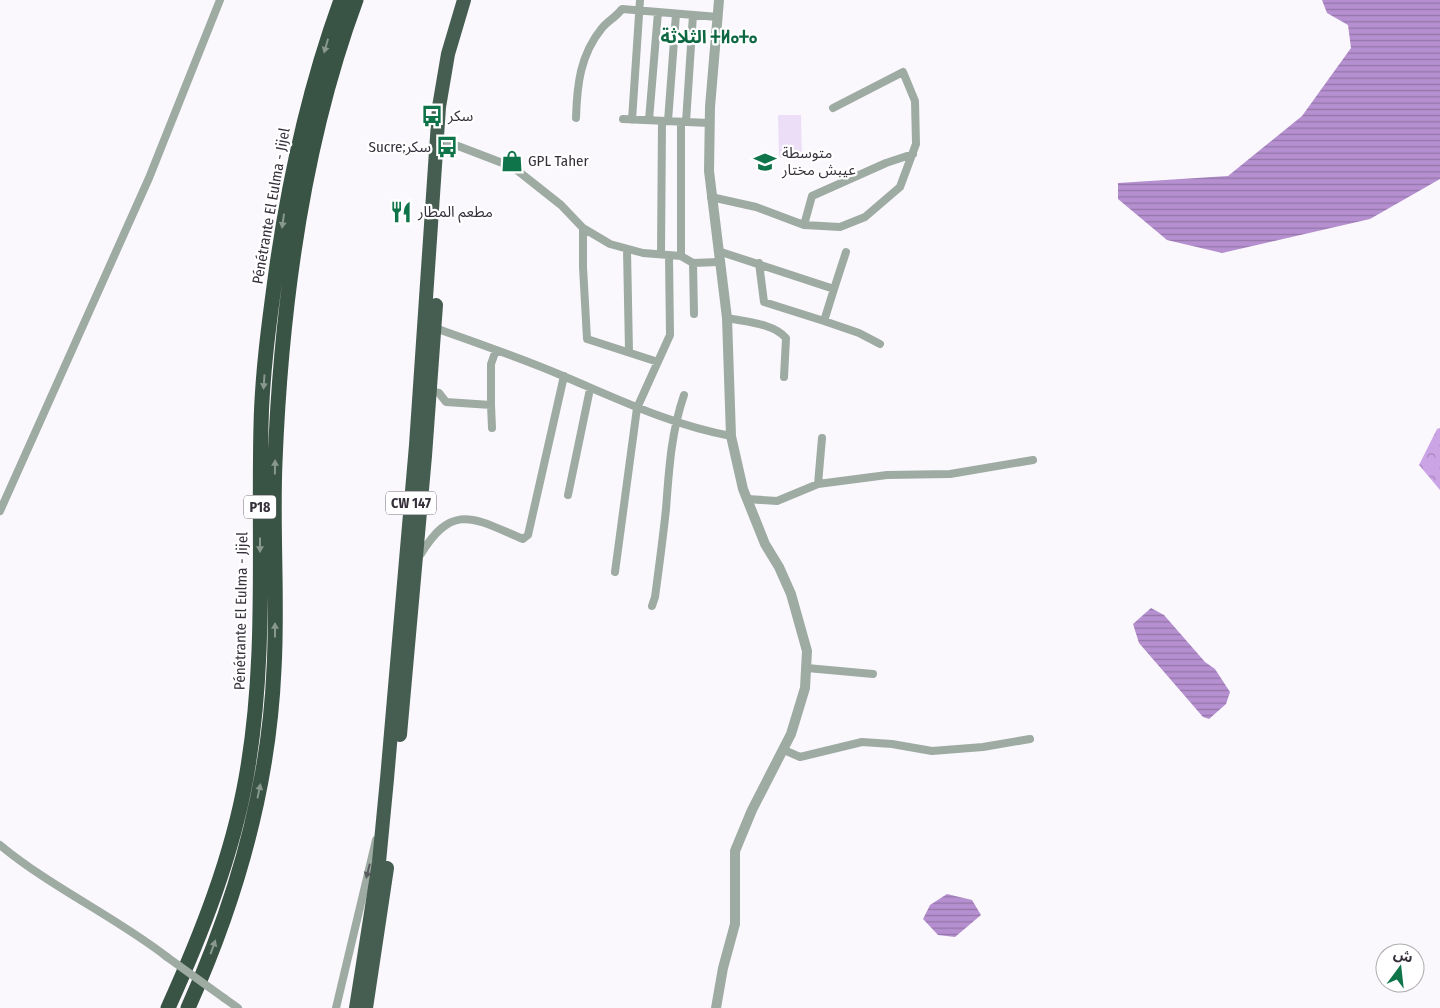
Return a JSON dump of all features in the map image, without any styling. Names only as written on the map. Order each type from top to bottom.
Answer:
[{"type":"highway","name":"Pénétrante El Eulma - Jijel","points":[[168,1008],[191,956],[212,900],[246,780],[260,667],[261,433],[268,329],[293,165],[310,97],[341,0]]},
{"type":"highway","name":"Pénétrante El Eulma - Jijel","points":[[188,1008],[225,913],[250,835],[263,775],[271,720],[275,667],[275,463],[284,334],[307,166],[345,29],[356,0]]},
{"type":"highway","name":"CW 147","points":[[356,1008],[383,824],[416,445],[438,106],[448,54],[464,0]]},
{"type":"highway","name":"CW 147","points":[[366,1008],[383,901],[416,555],[430,391],[445,144],[452,72],[474,0]]},
{"type":"street","points":[[0,511],[149,178],[220,0]]},
{"type":"street","points":[[632,120],[640,0]]},
{"type":"street","points":[[716,1008],[723,968],[735,924],[735,851],[752,810],[784,750],[797,719],[807,668],[807,651],[791,594],[779,567],[765,544],[747,499],[737,469],[731,436],[727,318],[709,171],[709,123],[720,0]]},
{"type":"street","points":[[576,118],[577,82],[587,52],[602,28],[622,9],[718,17]]},
{"type":"street","points":[[650,120],[658,12]]},
{"type":"street","points":[[615,572],[636,408],[670,335],[665,255],[665,121],[676,14]]},
{"type":"street","points":[[681,256],[684,122],[693,15]]},
{"type":"street","points":[[711,197],[756,207],[804,225],[840,227],[865,217],[900,187],[916,144],[915,101],[903,72],[898,65]]},
{"type":"street","points":[[833,108],[903,72]]},
{"type":"street","points":[[623,119],[709,123]]},
{"type":"street","points":[[445,144],[458,146],[512,167],[561,205],[583,228],[610,244],[628,250],[681,256],[694,263],[718,256],[759,263],[834,289]]},
{"type":"street","points":[[804,225],[812,196],[913,154]]},
{"type":"street","points":[[583,228],[583,267],[588,339],[658,362]]},
{"type":"street","points":[[628,250],[629,351]]},
{"type":"street","points":[[824,321],[846,252]]},
{"type":"street","points":[[694,263],[694,314]]},
{"type":"street","points":[[759,263],[764,302],[859,333],[880,344]]},
{"type":"street","points":[[727,318],[774,328],[786,338],[784,376]]},
{"type":"street","points":[[434,328],[564,376],[636,408],[675,422],[731,436]]},
{"type":"street","points":[[492,428],[492,364],[496,350]]},
{"type":"street","points":[[416,555],[421,554],[436,532],[451,520],[464,519],[485,523],[523,539],[528,535],[564,376]]},
{"type":"street","points":[[568,495],[590,389]]},
{"type":"street","points":[[430,391],[439,393],[446,402],[491,405]]},
{"type":"street","points":[[652,606],[655,597],[675,422],[684,395]]},
{"type":"street","points":[[818,484],[822,438]]},
{"type":"street","points":[[747,499],[777,502],[818,484],[886,475],[950,474],[1033,460]]},
{"type":"street","points":[[807,668],[873,674]]},
{"type":"street","points":[[784,750],[800,757],[862,742],[892,744],[932,752],[983,747],[1030,739]]},
{"type":"street","points":[[336,1008],[368,866],[383,824]]},
{"type":"street","points":[[0,845],[47,880],[119,922],[238,1008]]},
{"type":"shaded area","points":[[1322,0],[1440,0],[1440,179],[1370,219],[1222,253],[1167,240],[1118,199],[1118,183],[1228,176],[1302,116],[1351,48],[1348,25],[1327,13]]},
{"type":"shaded area","points":[[778,115],[801,115],[802,157],[779,158]]},
{"type":"shaded area","points":[[1151,608],[1164,615],[1205,662],[1215,669],[1230,692],[1226,704],[1209,719],[1203,717],[1139,643],[1133,624]]},
{"type":"shaded area","points":[[947,894],[972,900],[981,915],[955,937],[938,935],[923,919],[930,905]]},
{"type":"green space","points":[[1440,428],[1440,490],[1419,465],[1437,429]]},
{"type":"place","name":"سكر","points":[[432,116]]},
{"type":"place","name":"Sucre;سكر","points":[[447,147]]},
{"type":"place","name":"GPL Taher","points":[[512,161]]},
{"type":"place","name":"متوسطة عيبش مختار","points":[[765,162]]},
{"type":"place","name":"مطعم المطار","points":[[401,212]]},
{"type":"district","name":"الثلاثة ⵜⵍⴰⵜⴰ","points":[[709,37]]}]
